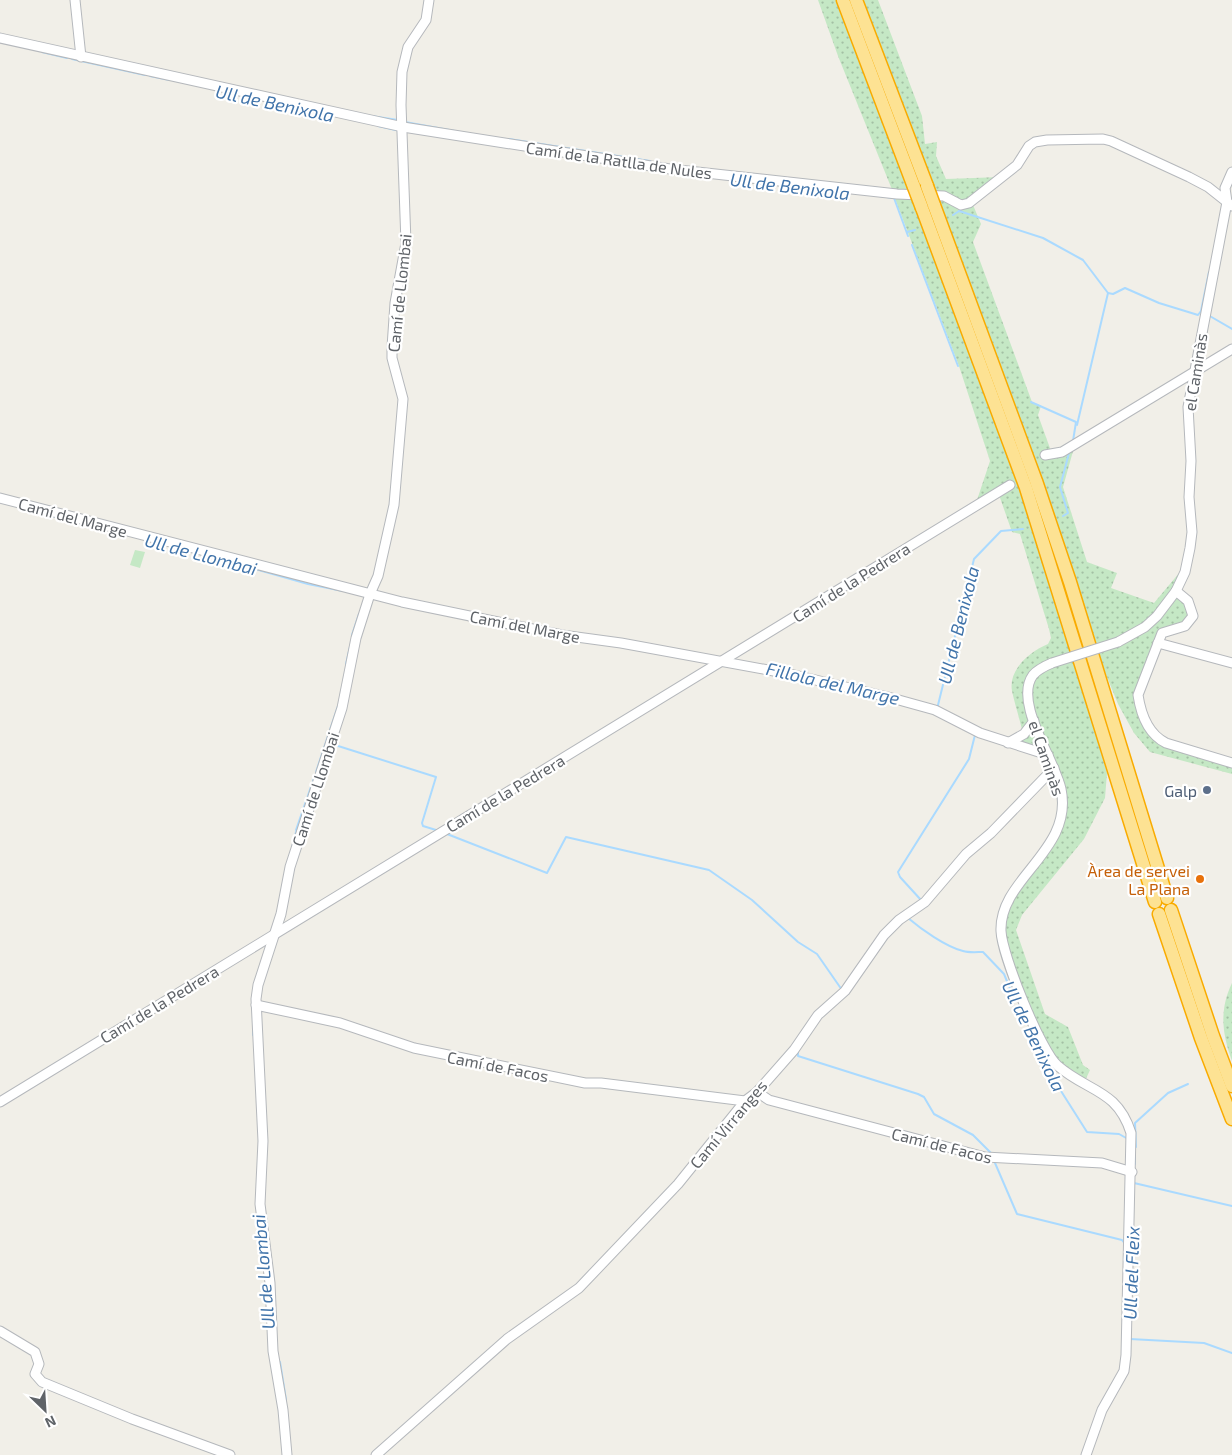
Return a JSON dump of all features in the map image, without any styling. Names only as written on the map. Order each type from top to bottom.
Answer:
[{"type":"highway","points":[[843,0],[928,207],[1026,488],[1163,906],[1201,1038],[1232,1119]]},
{"type":"highway","points":[[856,0],[920,187]]},
{"type":"highway","points":[[1163,906],[1232,1086]]},
{"type":"street","points":[[75,0],[81,57]]},
{"type":"street","name":"Camí de Llombai","points":[[287,1455],[283,1410],[274,1351],[270,1283],[260,1204],[263,1141],[256,1005],[258,985],[276,933],[293,858],[342,708],[356,638],[370,594],[378,576],[394,505],[403,399],[394,368],[392,347],[395,303],[406,243],[402,72],[408,48],[426,20],[429,0]]},
{"type":"street","name":"Camí de la Ratlla de Nules","points":[[0,38],[81,57],[402,123],[670,169],[897,194],[944,196],[961,205],[969,203],[1003,177],[1017,165],[1029,146],[1035,142],[1103,139],[1189,177],[1208,187],[1229,204]]},
{"type":"street","name":"el Caminàs","points":[[1086,1455],[1102,1410],[1124,1371],[1132,1133],[1118,1107],[1104,1093],[1072,1078],[1050,1057],[1018,987],[1004,946],[1001,931],[1007,904],[1049,847],[1059,820],[1061,790],[1034,721],[1027,695],[1033,676],[1040,668],[1118,642],[1145,627],[1157,616],[1176,591],[1184,572],[1192,532],[1188,420],[1194,372],[1229,204],[1225,188],[1232,172]]},
{"type":"street","points":[[1045,455],[1062,452],[1232,349]]},
{"type":"street","name":"Camí de la Pedrera","points":[[0,1102],[1010,485]]},
{"type":"street","name":"Camí del Marge","points":[[0,498],[370,594],[562,635],[621,643],[790,674],[905,702],[935,710],[972,730],[1048,755]]},
{"type":"street","points":[[1176,591],[1188,601],[1193,616],[1185,626],[1162,633],[1138,696],[1151,732],[1166,743],[1232,763]]},
{"type":"street","points":[[1158,643],[1232,663]]},
{"type":"street","points":[[1008,743],[1024,734],[1034,721]]},
{"type":"street","name":"Camí Virranges","points":[[376,1455],[507,1339],[579,1288],[678,1184],[745,1101],[757,1092],[794,1050],[818,1015],[844,991],[884,935],[899,920],[925,902],[966,854],[991,832],[1054,768]]},
{"type":"street","name":"Camí de Facos","points":[[256,1005],[340,1024],[414,1048],[584,1084],[601,1083],[745,1101]]},
{"type":"street","name":"Camí de Facos","points":[[757,1092],[769,1100],[985,1158],[1102,1163],[1132,1172]]},
{"type":"street","points":[[0,1331],[35,1352],[39,1364],[35,1374],[42,1382],[132,1419],[230,1455]]},
{"type":"green space","points":[[818,0],[840,0],[913,194],[893,192],[838,56]]},
{"type":"green space","points":[[859,0],[878,0],[922,116],[925,144],[937,142],[936,156],[946,179],[1001,177],[973,205],[981,224],[973,242],[1032,402],[1041,406],[1038,415],[1051,451],[1075,444],[1063,487],[1087,562],[1117,573],[1111,588],[1154,603],[1185,566],[1176,592],[1185,598],[1190,621],[1162,633],[1138,695],[1150,733],[1232,763],[1232,774],[1150,752],[1134,733],[1118,704],[1105,672],[1059,532]]},
{"type":"green space","points":[[894,196],[914,196],[988,393],[1074,656],[1107,773],[1105,798],[1084,839],[1022,915],[1016,930],[1045,1014],[1068,1027],[1083,1065],[1090,1070],[1084,1083],[1050,1057],[1004,946],[1008,904],[1044,854],[1062,802],[1048,755],[1009,743],[1023,734],[1012,691],[1014,675],[1017,668],[1028,656],[1048,644],[1051,638],[1020,534],[1012,532],[998,492],[975,506],[990,461],[959,366]]},
{"type":"green space","points":[[135,550],[145,552],[140,568],[130,565]]},
{"type":"green space","points":[[1232,983],[1232,1061],[1223,1022],[1225,1003]]},
{"type":"waterway","name":"Ull de Benixola","points":[[42,52],[67,58]]},
{"type":"waterway","name":"Ull de Benixola","points":[[72,59],[145,75]]},
{"type":"waterway","name":"Ull de Benixola","points":[[150,76],[170,80]]},
{"type":"waterway","points":[[371,116],[398,120]]},
{"type":"waterway","points":[[405,122],[460,132]]},
{"type":"waterway","name":"Ull de Benixola","points":[[378,126],[400,131]]},
{"type":"waterway","points":[[509,139],[650,161]]},
{"type":"waterway","points":[[778,177],[878,188]]},
{"type":"waterway","name":"Ull de Benixola","points":[[879,196],[894,198],[908,236]]},
{"type":"waterway","points":[[953,215],[964,208]]},
{"type":"waterway","points":[[959,211],[1043,238],[1083,260],[1108,293],[1077,425]]},
{"type":"waterway","points":[[907,232],[915,230]]},
{"type":"waterway","name":"Ull de Benixola","points":[[912,245],[958,366]]},
{"type":"waterway","points":[[1201,311],[1209,272]]},
{"type":"waterway","points":[[1108,293],[1113,294],[1125,288],[1159,303],[1198,315],[1201,311]]},
{"type":"waterway","points":[[1208,315],[1232,329]]},
{"type":"waterway","name":"Ull de Benixola","points":[[1031,402],[1076,422],[1073,441]]},
{"type":"waterway","name":"Ull de Benixola","points":[[1063,516],[1068,513],[1060,487],[1069,453]]},
{"type":"waterway","name":"Ull de Llombai","points":[[48,515],[94,527]]},
{"type":"waterway","name":"Ull de Benixola","points":[[939,708],[938,705],[974,559],[1001,531],[1023,529]]},
{"type":"waterway","name":"Ull de Llombai","points":[[212,557],[308,584],[343,591]]},
{"type":"waterway","name":"Ull de Llombai","points":[[352,635],[359,614]]},
{"type":"waterway","name":"Ull de Llombai","points":[[346,664],[350,647]]},
{"type":"waterway","name":"Ull de Llombai","points":[[316,772],[338,706]]},
{"type":"waterway","name":"Ull de Benixola","points":[[921,900],[900,877],[898,872],[969,759],[975,735]]},
{"type":"waterway","points":[[335,745],[436,777],[422,823],[423,826],[436,830]]},
{"type":"waterway","name":"Ull de Llombai","points":[[296,830],[314,778]]},
{"type":"waterway","name":"Ull de Llombai","points":[[292,848],[296,832]]},
{"type":"waterway","points":[[447,834],[547,873],[566,837],[709,870],[752,900],[798,942],[817,954],[842,990]]},
{"type":"waterway","name":"Ull de Benixola","points":[[908,918],[949,946],[965,952],[983,952],[1004,974],[1011,991],[1019,1000]]},
{"type":"waterway","name":"Ull de Llombai","points":[[253,1017],[253,1035]]},
{"type":"waterway","points":[[798,1051],[798,1056],[924,1097],[934,1114],[973,1135],[992,1154]]},
{"type":"waterway","name":"Ull de Benixola","points":[[1043,1052],[1054,1080],[1087,1132],[1119,1134],[1128,1139]]},
{"type":"waterway","points":[[1136,1147],[1135,1123],[1168,1093],[1188,1084]]},
{"type":"waterway","name":"Ull del Fleix","points":[[1135,1143],[1135,1164]]},
{"type":"waterway","points":[[995,1163],[1017,1214],[1122,1240],[1125,1244]]},
{"type":"waterway","points":[[1134,1183],[1232,1206]]},
{"type":"waterway","name":"Ull de Llombai","points":[[256,1195],[256,1202]]},
{"type":"waterway","points":[[1130,1339],[1204,1343],[1232,1353]]},
{"type":"waterway","name":"Ull de Llombai","points":[[280,1362],[286,1400]]},
{"type":"place","name":"Galp","points":[[1207,790]]},
{"type":"place","name":"Àrea de servei La Plana","points":[[1200,879]]},
{"type":"water label","name":"Fillola del Marge","points":[[833,683]]}]
